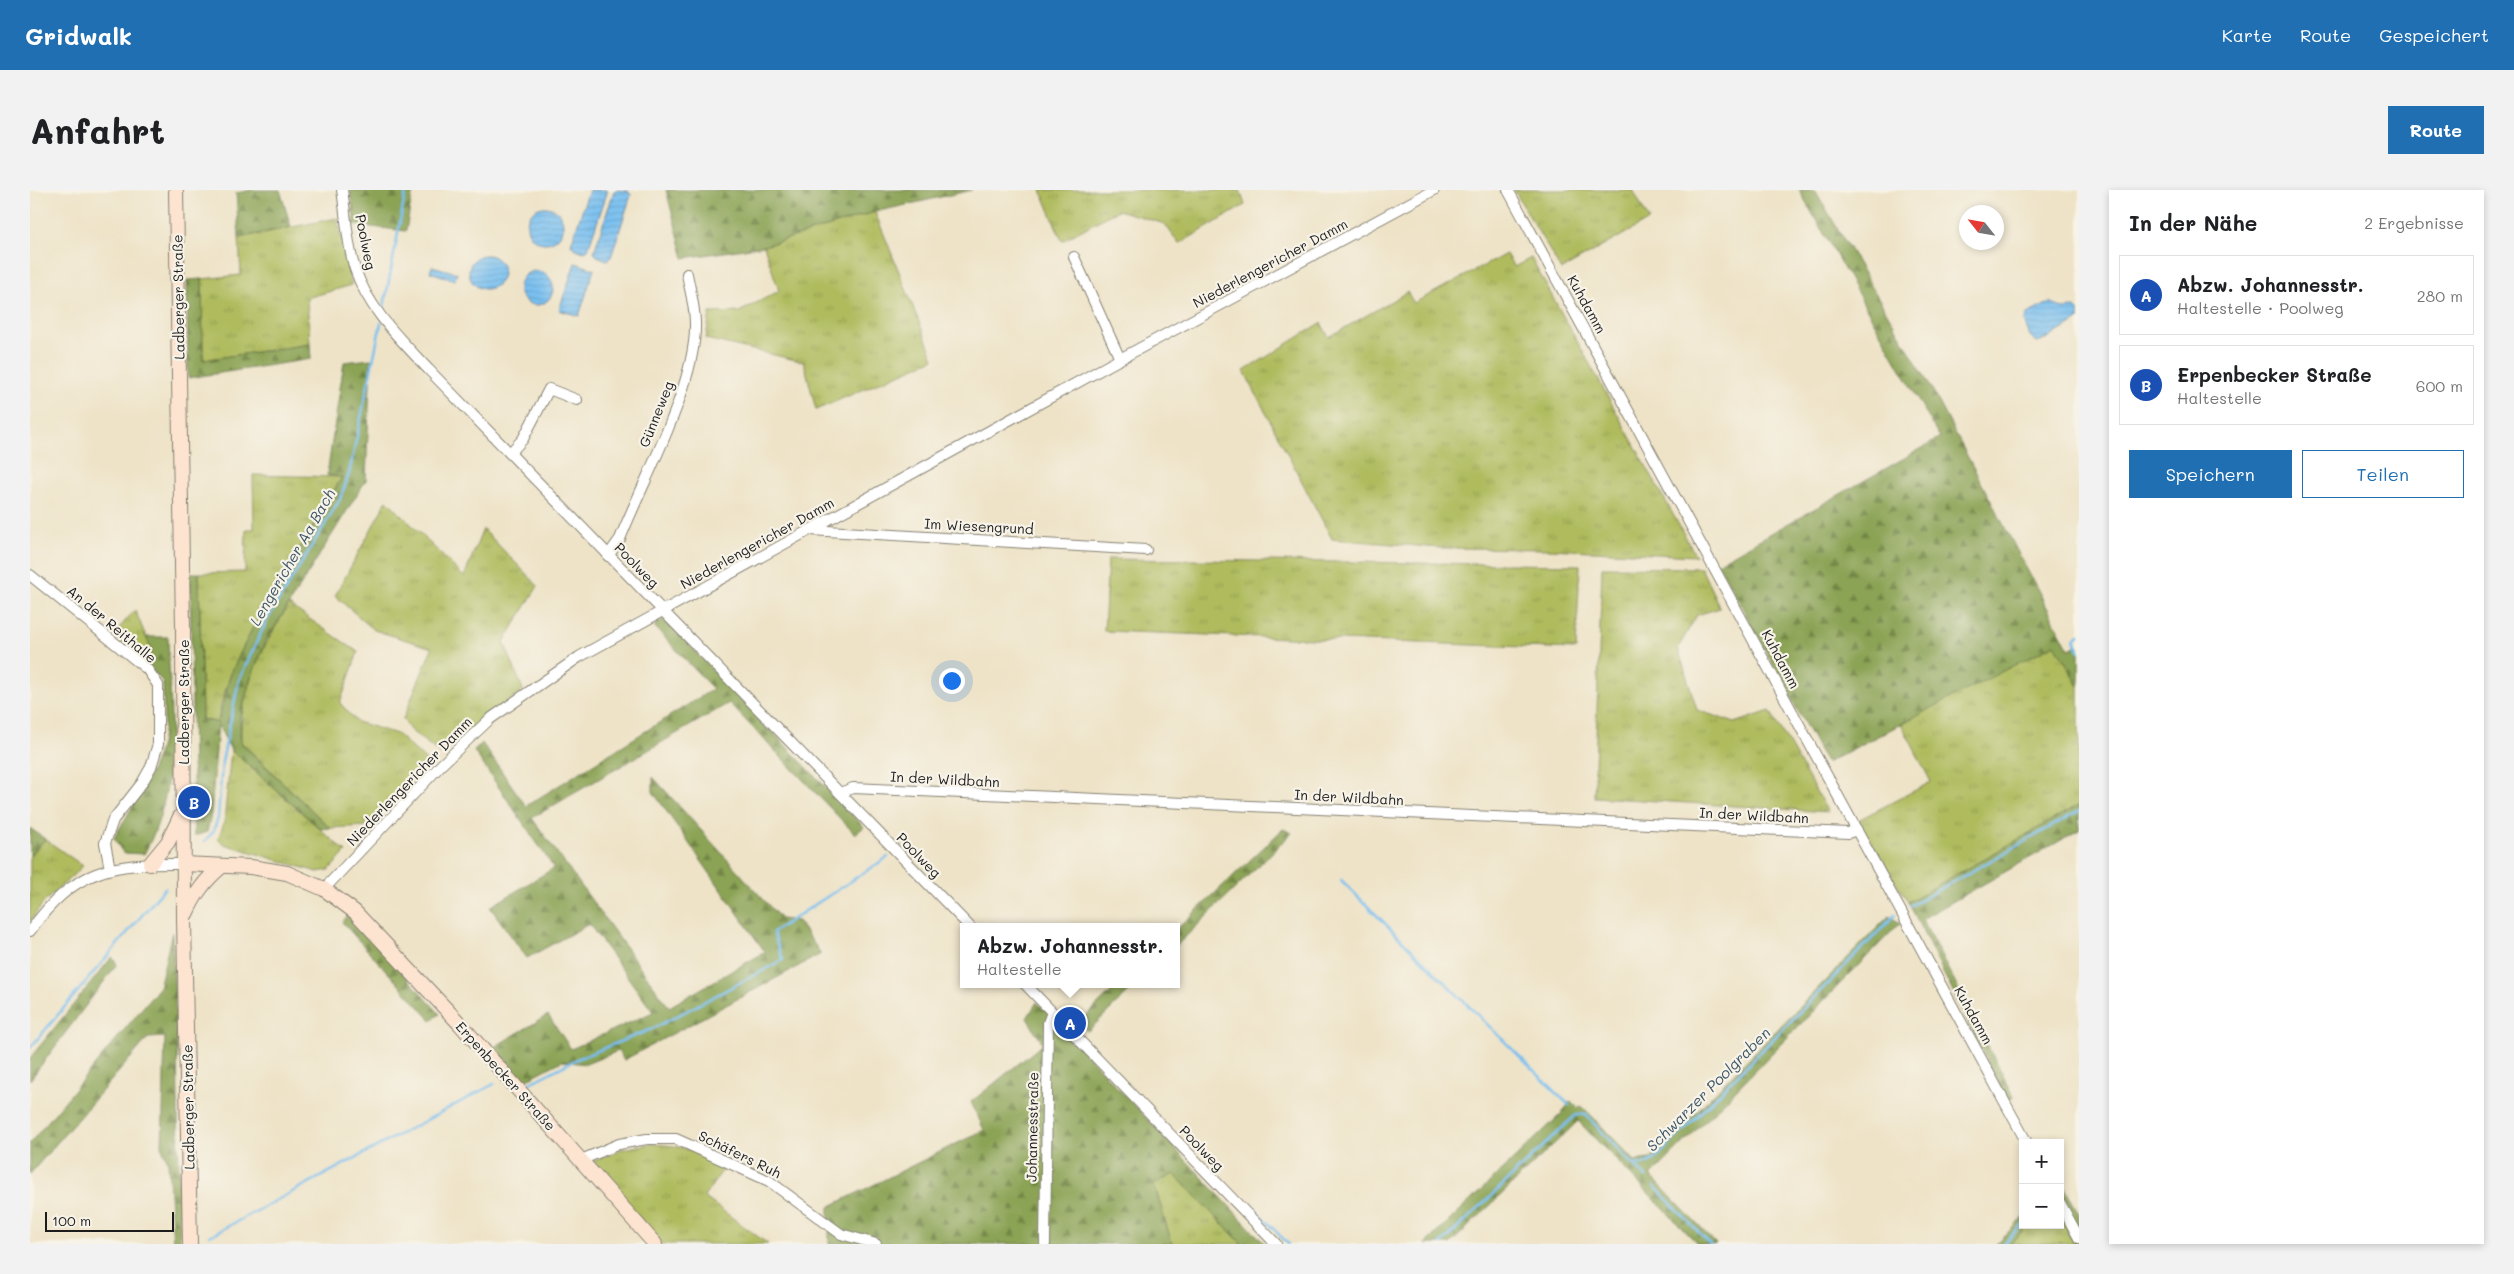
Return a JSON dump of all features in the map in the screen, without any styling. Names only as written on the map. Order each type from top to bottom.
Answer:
[{"type":"main road","name":"Ladberger Straße","points":[[176,190],[183,627],[183,864],[190,1244]]},
{"type":"main road","points":[[150,864],[176,829],[183,810]]},
{"type":"main road","name":"Erpenbecker Straße","points":[[183,864],[267,869],[287,874],[324,889],[355,912],[370,926],[655,1244]]},
{"type":"main road","points":[[184,919],[197,891],[222,866]]},
{"type":"street","name":"Poolweg","points":[[342,190],[354,267],[375,309],[389,326],[608,556],[966,923]]},
{"type":"street","name":"Niederlengericher Damm","points":[[324,889],[441,765],[490,719],[579,657],[1120,359],[1434,190]]},
{"type":"street","name":"Kuhdamm","points":[[1508,190],[2025,1139]]},
{"type":"street","points":[[1074,257],[1120,359]]},
{"type":"street","name":"Günneweg","points":[[608,556],[620,539],[675,408],[690,365],[695,323],[687,274]]},
{"type":"street","points":[[510,454],[524,439],[549,389],[577,400]]},
{"type":"street","name":"Im Wiesengrund","points":[[810,530],[1146,550]]},
{"type":"street","name":"An der Reithalle","points":[[30,575],[147,669],[158,685],[158,744],[151,767],[142,783],[113,820],[104,843],[110,869]]},
{"type":"street","name":"In der Wildbahn","points":[[840,793],[853,788],[1838,832],[1857,830]]},
{"type":"street","points":[[30,931],[46,908],[84,878],[110,869],[150,864],[183,864]]},
{"type":"street","name":"Poolweg","points":[[1029,988],[1276,1244]]},
{"type":"street","name":"Johannesstraße","points":[[1044,1244],[1048,1023],[1052,1012]]},
{"type":"street","name":"Schäfers Ruh","points":[[581,1160],[619,1144],[647,1139],[676,1139],[769,1181],[841,1234],[876,1244]]},
{"type":"street","points":[[2064,1210],[2079,1238]]},
{"type":"green space","points":[[253,190],[280,190],[291,227],[239,238],[236,193]]},
{"type":"green space","points":[[350,190],[413,190],[406,231],[355,225]]},
{"type":"green space","points":[[666,190],[972,190],[875,212],[764,246],[684,258]]},
{"type":"green space","points":[[1041,190],[1240,190],[1245,205],[1179,244],[1165,224],[1118,210],[1062,241]]},
{"type":"green space","points":[[1514,190],[1633,190],[1649,220],[1561,270]]},
{"type":"green space","points":[[1799,190],[1815,190],[1933,391],[2069,649],[2078,645],[2079,647],[2079,686],[2055,644],[1826,763],[1718,563],[1940,438]]},
{"type":"green space","points":[[875,212],[934,359],[816,410],[804,362],[706,339],[710,313],[739,312],[779,291],[764,246]]},
{"type":"green space","points":[[337,218],[352,285],[307,298],[310,344],[203,360],[202,279],[241,275],[239,238]]},
{"type":"green space","points":[[1506,254],[1514,267],[1531,258],[1696,556],[1549,549],[1441,548],[1332,539],[1244,371],[1321,323],[1329,337],[1407,292],[1414,303]]},
{"type":"green space","points":[[202,279],[203,360],[310,344],[311,359],[188,378],[187,280]]},
{"type":"green space","points":[[371,359],[366,480],[266,641],[250,680],[240,718],[241,743],[330,828],[321,829],[231,750],[218,725],[211,814],[207,832],[194,836],[190,573],[199,573],[202,719],[218,723],[231,673],[252,629],[342,477],[327,475],[344,362]]},
{"type":"green space","points":[[253,475],[342,477],[240,653],[226,687],[218,723],[202,719],[199,573],[245,572],[246,529],[254,529]]},
{"type":"green space","points":[[387,500],[464,577],[483,529],[538,586],[504,642],[523,690],[441,754],[410,730],[403,719],[432,648],[374,630],[335,596]]},
{"type":"green space","points":[[1108,559],[1580,565],[1576,649],[1104,631]]},
{"type":"green space","points":[[1602,567],[1701,568],[1720,608],[1697,615],[1678,648],[1697,710],[1735,723],[1770,711],[1828,812],[1594,797]]},
{"type":"green space","points":[[289,605],[358,652],[340,703],[357,722],[397,734],[430,764],[367,826],[330,828],[241,742],[241,723],[248,687],[261,653]]},
{"type":"green space","points":[[135,610],[152,651],[145,663],[113,635]]},
{"type":"green space","points":[[664,619],[864,827],[855,834],[729,703],[532,818],[669,1007],[765,952],[653,792],[653,777],[781,919],[798,921],[821,954],[624,1060],[618,1051],[586,1064],[562,1061],[524,1081],[494,1047],[548,1015],[571,1049],[653,1012],[589,924],[527,958],[490,907],[554,868],[474,751],[482,743],[526,806],[713,689],[654,626]]},
{"type":"green space","points":[[146,637],[168,637],[171,748],[164,803],[156,829],[144,854],[123,853],[114,838],[152,769],[161,744],[163,729],[163,682],[145,663],[152,651]]},
{"type":"green space","points":[[2056,643],[2079,686],[2079,805],[1908,902],[1858,820],[1931,782],[1901,723]]},
{"type":"green space","points":[[231,750],[346,852],[329,870],[317,872],[224,844],[218,839],[224,823]]},
{"type":"green space","points":[[2079,805],[2079,830],[1922,919],[2014,1097],[2007,1101],[1908,902]]},
{"type":"green space","points":[[30,828],[45,839],[30,856]]},
{"type":"green space","points":[[1283,829],[1292,833],[1180,942],[1180,926]]},
{"type":"green space","points":[[45,839],[83,866],[44,902],[30,922],[30,856]]},
{"type":"green space","points":[[349,914],[440,1014],[431,1020],[342,922]]},
{"type":"green space","points":[[1889,916],[1900,923],[1651,1176],[1716,1244],[1698,1244],[1578,1121],[1450,1244],[1425,1244],[1561,1114],[1571,1101],[1578,1108],[1582,1106],[1635,1161],[1650,1159]]},
{"type":"green space","points":[[172,932],[177,1038],[180,1244],[173,1244],[168,1162],[162,1148],[165,1037],[148,1038],[30,1174],[30,1143],[159,988]]},
{"type":"green space","points":[[112,957],[117,964],[30,1080],[30,1058]]},
{"type":"green space","points":[[1115,988],[1133,988],[1088,1031],[1079,1023]]},
{"type":"green space","points":[[1037,1002],[1265,1244],[1242,1244],[1174,1174],[1154,1184],[1172,1244],[829,1244],[829,1207],[984,1130],[971,1102],[1043,1044],[1027,1018]]},
{"type":"green space","points":[[650,1144],[680,1147],[706,1157],[724,1168],[704,1197],[768,1244],[662,1244],[592,1162],[622,1149]]},
{"type":"green space","points":[[1174,1174],[1242,1244],[1172,1244],[1154,1184]]},
{"type":"green space","points":[[2064,1186],[2079,1214],[2079,1244],[2075,1244],[2064,1225]]},
{"type":"green space","points":[[2019,1222],[2019,1229],[2026,1229],[2010,1244],[1996,1244]]},
{"type":"green space","points":[[2064,1225],[2075,1244],[2010,1244],[2026,1229],[2064,1229]]},
{"type":"water","points":[[589,190],[608,190],[588,249],[584,252],[574,248],[571,244]]},
{"type":"water","points":[[614,191],[628,191],[631,195],[611,257],[607,260],[597,256],[594,252]]},
{"type":"water","points":[[545,207],[552,208],[558,212],[562,218],[562,232],[558,238],[552,242],[545,243],[538,242],[532,238],[528,232],[527,225],[528,218],[532,212],[538,208]]},
{"type":"water","points":[[486,255],[498,260],[503,272],[498,284],[486,289],[474,284],[469,272],[474,260]]},
{"type":"water","points":[[575,263],[594,269],[579,316],[559,310]]},
{"type":"water","points":[[432,266],[457,273],[455,280],[430,272]]},
{"type":"water","points":[[536,271],[548,276],[553,288],[548,300],[536,305],[524,300],[519,288],[524,276]]},
{"type":"water","points":[[2051,302],[2062,309],[2075,308],[2079,312],[2079,320],[2037,342],[2030,336],[2024,321],[2027,314]]},
{"type":"waterway","name":"Lengericher Aa Bach","points":[[383,312],[406,190]]},
{"type":"waterway","name":"Lengericher Aa Bach","points":[[205,841],[213,832],[218,818],[222,762],[239,680],[267,620],[340,499],[349,474],[381,323]]},
{"type":"waterway","name":"Schwarzer Poolgraben","points":[[2079,634],[2075,639],[2079,651]]},
{"type":"waterway","name":"Schwarzer Poolgraben","points":[[1910,906],[2079,811]]},
{"type":"waterway","points":[[526,1085],[577,1059],[654,1028],[783,960],[773,932],[888,857]]},
{"type":"waterway","points":[[1341,880],[1569,1105]]},
{"type":"waterway","name":"Lengericher Aa Bach","points":[[30,1048],[165,888]]},
{"type":"waterway","name":"Schwarzer Poolgraben","points":[[1441,1244],[1577,1114],[1586,1115],[1632,1164],[1642,1165],[1654,1160],[1895,915]]},
{"type":"waterway","points":[[210,1236],[494,1084]]},
{"type":"waterway","points":[[1633,1164],[1646,1177]]},
{"type":"waterway","points":[[1654,1186],[1710,1244]]},
{"type":"waterway","points":[[1250,1204],[1288,1244]]},
{"type":"waterway","points":[[2003,1244],[2019,1229]]},
{"type":"place","name":"Erpenbecker Straße","points":[[194,802]]},
{"type":"place","name":"Abzw. Johannesstr.","points":[[1070,1023]]}]
